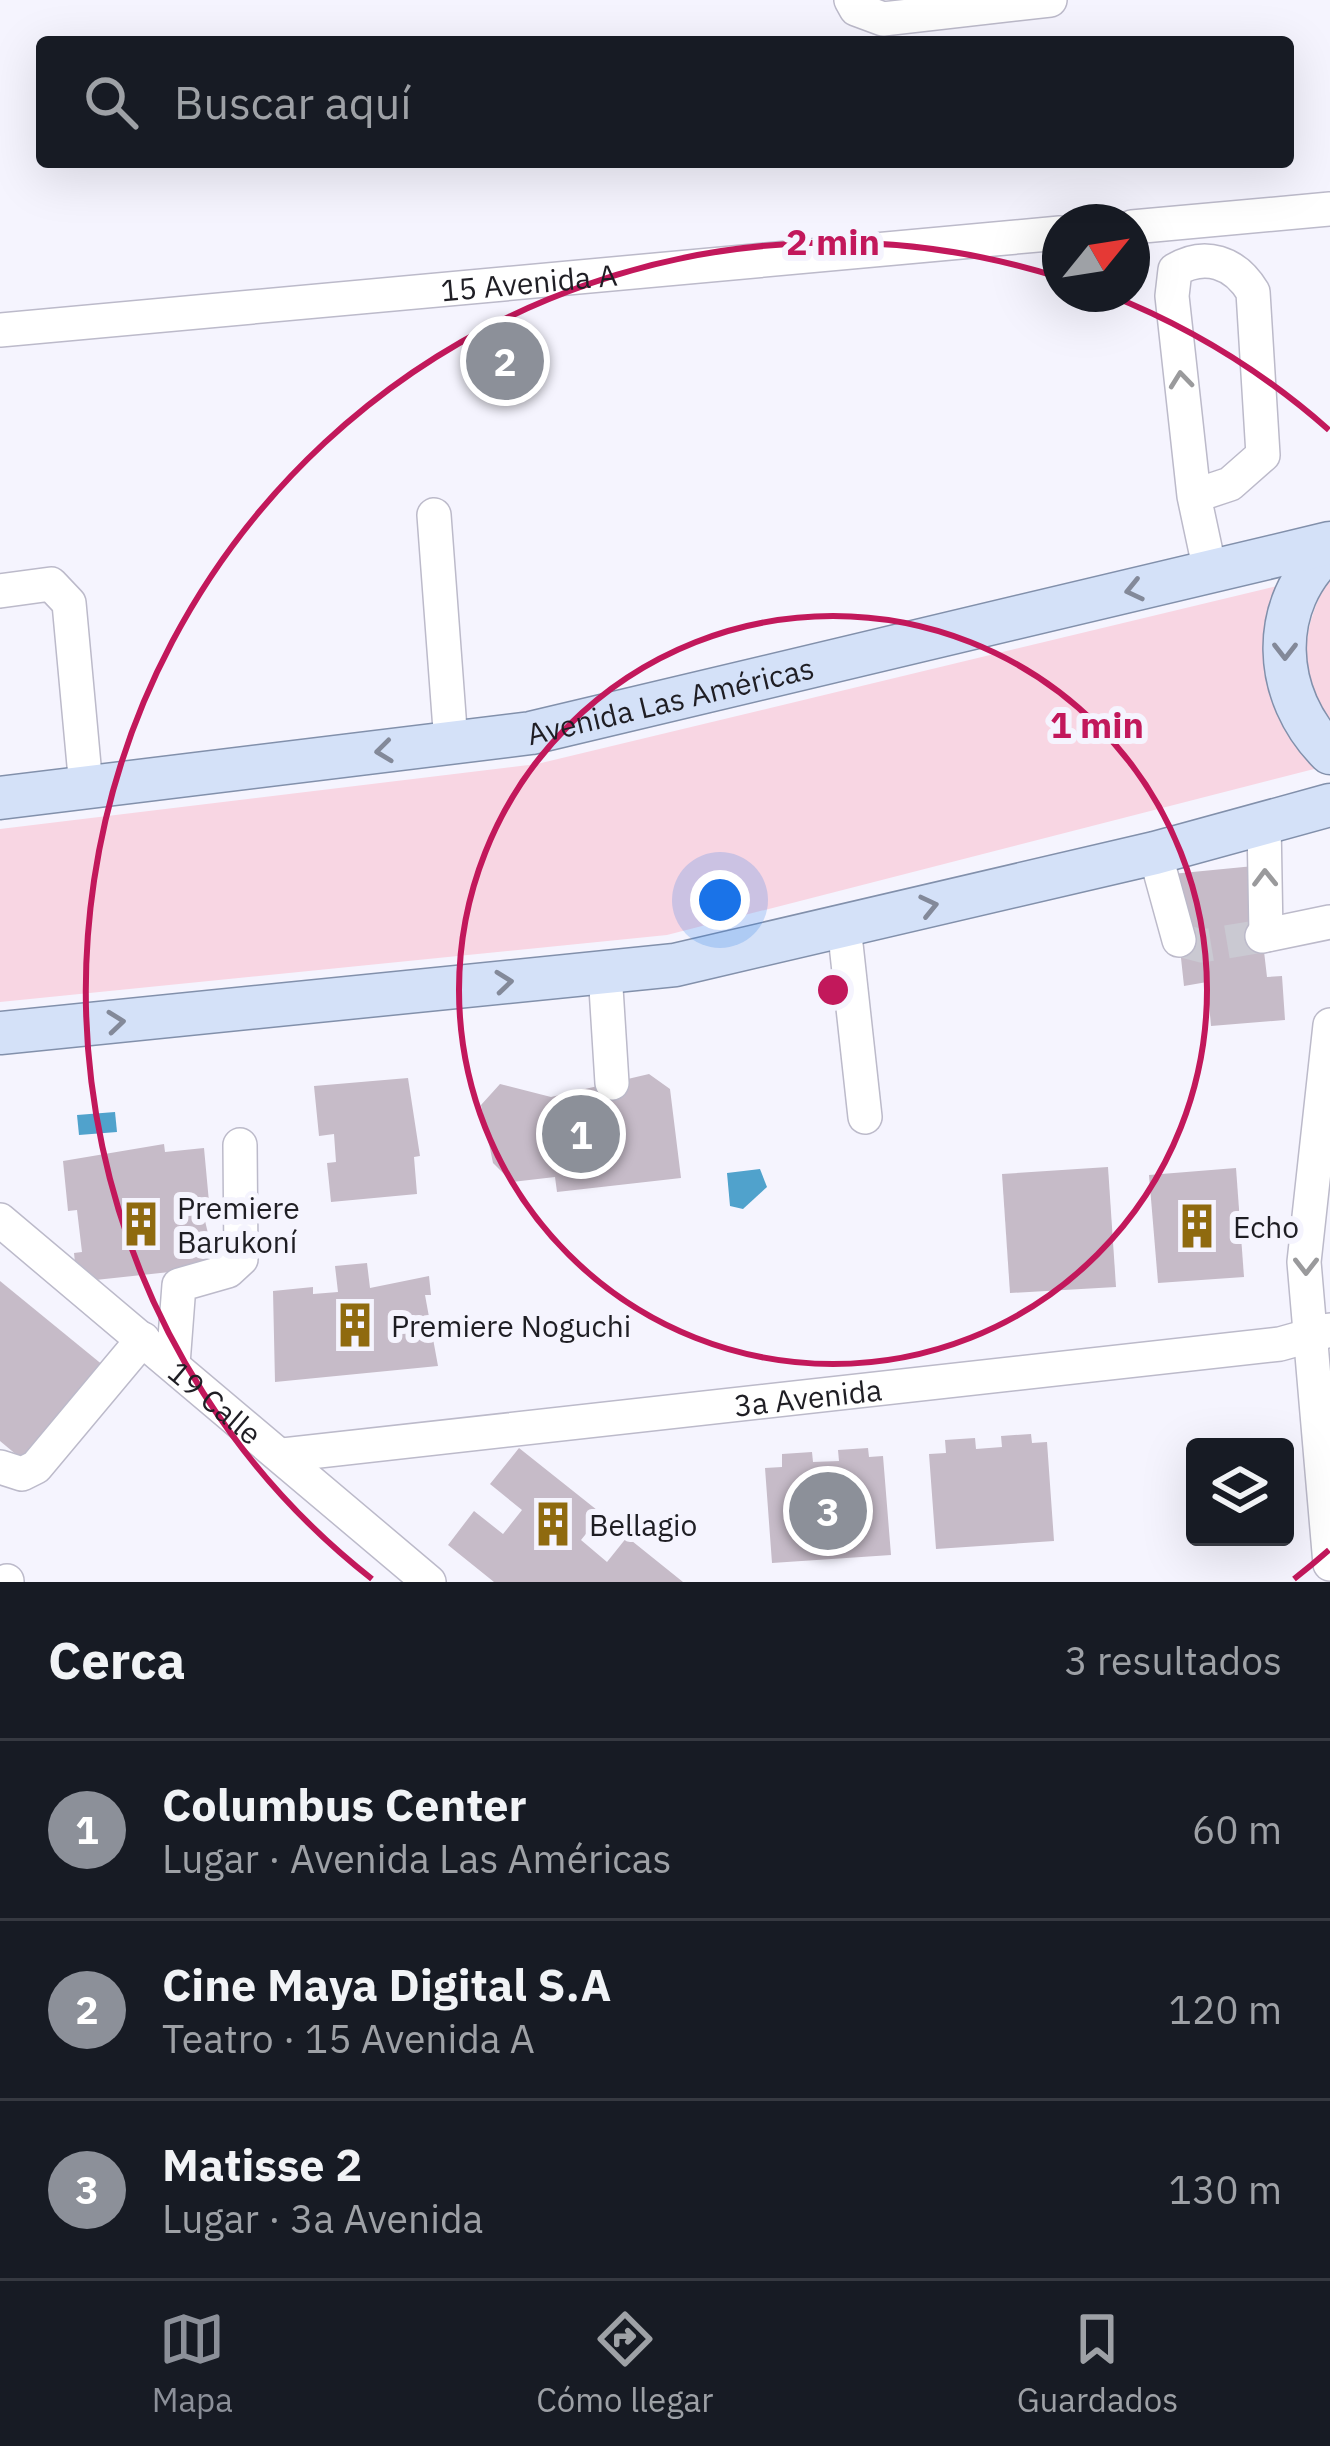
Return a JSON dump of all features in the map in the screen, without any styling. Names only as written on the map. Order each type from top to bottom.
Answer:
[{"type":"main road","name":"Avenida Las Américas","points":[[0,798],[531,734],[1330,546]]},
{"type":"main road","points":[[1330,546],[1301,582],[1290,608],[1283,664],[1301,718],[1330,753]]},
{"type":"main road","points":[[0,1057],[17,1032],[675,965],[1155,853],[1330,806]]},
{"type":"street","points":[[851,0],[856,10],[883,20],[1050,0]]},
{"type":"street","points":[[1150,225],[1330,208]]},
{"type":"street","points":[[1186,222],[1187,263]]},
{"type":"street","name":"15 Avenida A","points":[[0,330],[1042,235]]},
{"type":"street","points":[[1194,496],[1230,484],[1264,455],[1252,292],[1245,279],[1218,260],[1187,263],[1175,270],[1172,296],[1194,496],[1210,572]]},
{"type":"street","points":[[434,515],[451,743]]},
{"type":"street","points":[[0,591],[51,584],[69,603],[86,787]]},
{"type":"street","points":[[1264,822],[1264,935],[1330,922]]},
{"type":"street","points":[[1155,853],[1179,940]]},
{"type":"street","points":[[844,926],[865,1117]]},
{"type":"street","points":[[605,972],[612,1083]]},
{"type":"street","points":[[1330,1025],[1304,1262],[1320,1333],[1330,1564]]},
{"type":"street","points":[[173,1364],[178,1285],[228,1271],[241,1258],[240,1145]]},
{"type":"street","name":"19 Calle","points":[[0,1220],[429,1582]]},
{"type":"street","name":"3a Avenida","points":[[283,1455],[1320,1333]]},
{"type":"street","points":[[0,1467],[22,1474],[36,1467],[143,1339]]},
{"type":"shaded area","points":[[1330,576],[1330,724],[1311,687],[1306,650],[1313,613]]},
{"type":"shaded area","points":[[1277,586],[1265,635],[1268,684],[1286,729],[1318,768],[667,935],[0,1002],[0,829],[537,764]]},
{"type":"water","points":[[115,1112],[117,1132],[79,1135],[77,1115]]},
{"type":"water","points":[[760,1169],[767,1187],[743,1209],[730,1206],[727,1173]]},
{"type":"building","points":[[1254,866],[1267,977],[1282,976],[1285,1020],[1211,1026],[1207,982],[1184,986],[1172,874]]},
{"type":"building","points":[[649,1074],[670,1089],[681,1178],[557,1192],[555,1177],[512,1182],[493,1163],[481,1105],[500,1084],[551,1097]]},
{"type":"building","points":[[408,1078],[420,1156],[414,1157],[417,1194],[331,1202],[327,1163],[336,1162],[334,1134],[319,1136],[314,1086]]},
{"type":"building","name":"Premiere Barukoní","points":[[164,1144],[165,1152],[204,1148],[209,1202],[201,1204],[216,1267],[77,1282],[74,1253],[82,1252],[77,1210],[68,1211],[63,1161]]},
{"type":"building","points":[[1108,1167],[1116,1287],[1010,1293],[1002,1174]]},
{"type":"building","name":"Echo","points":[[1236,1168],[1244,1277],[1158,1283],[1149,1175]]},
{"type":"building","name":"Premiere Noguchi","points":[[367,1263],[370,1288],[429,1276],[431,1295],[425,1295],[438,1366],[275,1382],[273,1291],[313,1287],[313,1294],[338,1292],[335,1266]]},
{"type":"building","points":[[0,1281],[104,1366],[24,1461],[0,1441]]},
{"type":"building","points":[[1031,1434],[1032,1443],[1047,1442],[1054,1541],[936,1549],[929,1454],[946,1453],[945,1440],[975,1438],[976,1449],[1002,1447],[1001,1436]]},
{"type":"building","name":"Bellagio","points":[[519,1448],[602,1514],[581,1540],[607,1562],[627,1537],[683,1582],[494,1582],[448,1545],[474,1511],[503,1534],[522,1510],[490,1484]]},
{"type":"building","points":[[868,1448],[869,1457],[883,1456],[891,1555],[772,1563],[765,1468],[782,1467],[782,1454],[812,1452],[813,1462],[839,1461],[838,1450]]},
{"type":"tunnel","points":[[1179,940],[1202,946],[1262,936]]},
{"type":"place","name":"Cine Maya Digital S.A","points":[[505,361]]},
{"type":"place","name":"Columbus Center","points":[[581,1134]]},
{"type":"place","name":"Premiere Barukoní","points":[[141,1224]]},
{"type":"place","name":"Echo","points":[[1197,1226]]},
{"type":"place","name":"Premiere Noguchi","points":[[355,1325]]},
{"type":"place","name":"Matisse 2","points":[[828,1511]]},
{"type":"place","name":"Bellagio","points":[[553,1524]]}]
